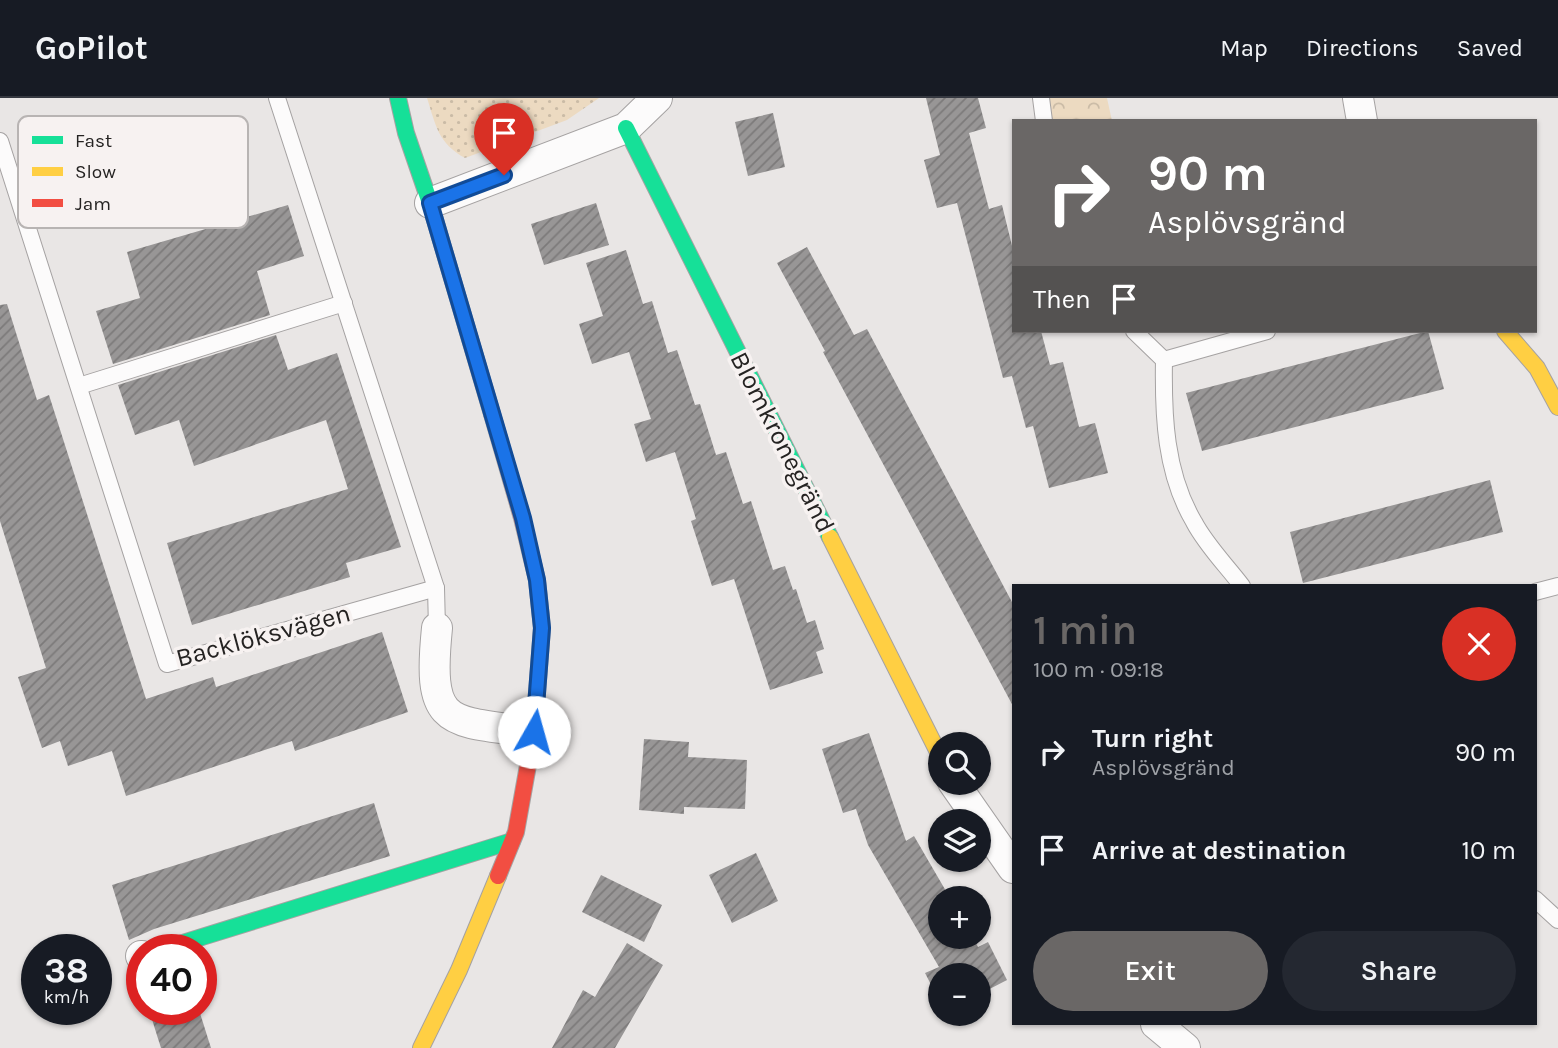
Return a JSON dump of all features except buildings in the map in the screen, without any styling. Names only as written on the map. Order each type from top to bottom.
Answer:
[{"type":"street","points":[[398,98],[406,133],[430,203],[523,518],[537,580],[542,628],[534,732],[512,841],[426,1046]]},
{"type":"street","points":[[430,203],[626,128],[657,98]]},
{"type":"street","points":[[1358,98],[1362,119]]},
{"type":"street","name":"Blomkronegränd","points":[[626,128],[928,732]]},
{"type":"street","points":[[1507,333],[1536,368],[1558,407]]},
{"type":"street","points":[[437,628],[434,679],[437,698],[449,716],[472,724],[534,732]]},
{"type":"street","points":[[961,795],[1012,867]]},
{"type":"street","points":[[212,934],[512,841]]},
{"type":"street","points":[[1157,1025],[1185,1048]]},
{"type":"lane","points":[[277,98],[436,588],[437,628]]},
{"type":"lane","points":[[1041,98],[1044,119]]},
{"type":"lane","name":"Backlöksvägen","points":[[0,141],[18,197]]},
{"type":"lane","name":"Backlöksvägen","points":[[28,228],[167,664],[436,588]]},
{"type":"lane","points":[[79,386],[344,303]]},
{"type":"lane","points":[[1136,333],[1164,360],[1163,415],[1176,484],[1194,523],[1240,584]]},
{"type":"lane","points":[[1164,360],[1260,333]]},
{"type":"lane","points":[[1537,591],[1558,586]]},
{"type":"lane","points":[[1537,901],[1558,920]]},
{"type":"green space","points":[[427,98],[599,98],[567,120],[465,158],[443,140]]},
{"type":"green space","points":[[1041,98],[1107,98],[1112,119],[1044,119]]},
{"type":"traffic: fast","points":[[398,98],[406,133],[430,203],[492,414]]},
{"type":"traffic: fast","points":[[626,128],[830,537]]},
{"type":"traffic: fast","points":[[212,934],[512,841]]},
{"type":"traffic: slow","points":[[1507,333],[1537,368],[1558,407]]},
{"type":"traffic: slow","points":[[830,537],[928,732]]},
{"type":"traffic: slow","points":[[421,1048],[459,970],[498,876]]},
{"type":"traffic: jam","points":[[492,414],[537,580],[542,628],[534,732],[516,832],[498,876]]},
{"type":"route","points":[[504,175],[430,203],[523,518],[537,580],[542,628],[534,732]]}]
